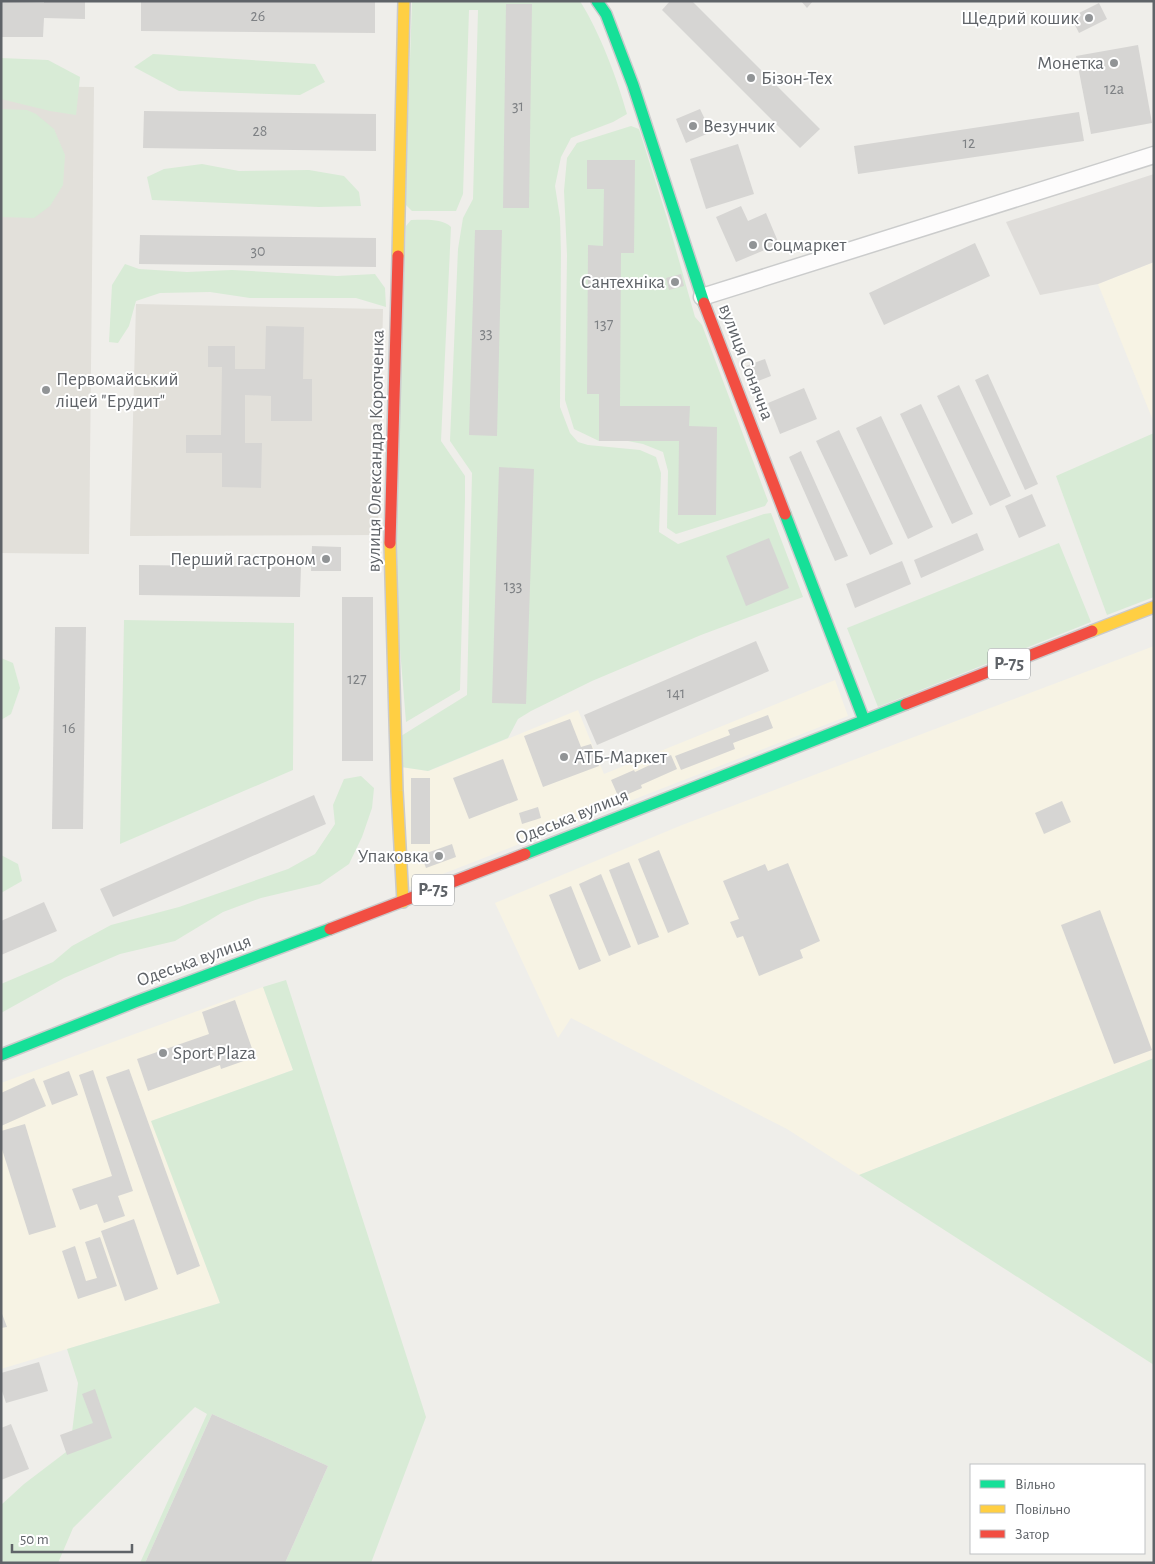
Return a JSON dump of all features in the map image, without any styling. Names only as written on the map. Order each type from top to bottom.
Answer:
[{"type":"street","name":"вулиця Олександра Коротченка","points":[[403,902],[397,791],[390,563],[404,1]]},
{"type":"street","name":"вулиця Сонячна","points":[[597,1],[606,14],[644,114],[702,297],[864,720]]},
{"type":"street","name":"вулиця Сонячна","points":[[605,1],[606,14]]},
{"type":"street","points":[[702,297],[1154,155]]},
{"type":"street","name":"Одеська вулиця","points":[[1,1055],[135,1002],[403,902],[1154,607]]},
{"type":"shaded area","name":"Первомайський ліцей \"Ерудит\"","points":[[1,86],[94,87],[89,554],[1,553]]},
{"type":"shaded area","points":[[1154,174],[1154,262],[1098,284],[1040,295],[1006,222]]},
{"type":"shaded area","points":[[1154,262],[1154,423],[1098,284]]},
{"type":"shaded area","points":[[136,304],[383,309],[378,535],[130,536]]},
{"type":"shaded area","points":[[1154,646],[1154,1058],[859,1175],[787,1129],[571,1018],[558,1038],[495,903],[682,825]]},
{"type":"shaded area","points":[[835,680],[848,716],[407,888],[401,767],[429,771],[578,710],[604,774]]},
{"type":"shaded area","points":[[263,987],[293,1070],[152,1121],[220,1303],[1,1369],[1,1083]]},
{"type":"green space","points":[[412,1],[580,1],[607,56],[627,114],[613,122],[571,138],[561,157],[555,186],[560,218],[561,253],[560,407],[570,433],[578,442],[588,445],[640,450],[656,457],[661,473],[659,532],[678,544],[771,513],[803,597],[701,635],[592,681],[518,719],[508,738],[428,771],[401,767],[401,736],[467,695],[472,473],[450,441],[458,249],[463,218],[473,199],[478,10],[469,10],[463,194],[456,211],[412,211],[405,204]]},
{"type":"green space","points":[[153,54],[315,64],[325,82],[300,95],[179,91],[134,67]]},
{"type":"green space","points":[[1,58],[48,60],[80,77],[76,115],[50,111],[1,99]]},
{"type":"green space","points":[[1,109],[27,110],[36,114],[54,129],[65,155],[63,185],[50,206],[34,218],[1,217]]},
{"type":"green space","points":[[631,126],[639,129],[695,317],[702,325],[768,501],[765,506],[676,534],[667,528],[668,471],[663,452],[643,444],[628,441],[599,441],[574,429],[565,400],[567,255],[564,191],[567,158],[577,143]]},
{"type":"green space","points":[[202,164],[239,171],[309,170],[344,176],[359,192],[361,206],[319,207],[152,200],[147,177],[164,169]]},
{"type":"green space","points":[[411,220],[438,221],[451,227],[441,441],[465,476],[465,499],[460,690],[406,722],[394,576],[406,226]]},
{"type":"green space","points":[[125,264],[139,269],[187,272],[232,270],[337,276],[375,274],[385,288],[386,307],[356,298],[250,298],[210,292],[160,293],[136,301],[129,326],[118,343],[109,342],[112,285]]},
{"type":"green space","points":[[1154,433],[1154,597],[1107,615],[1056,476]]},
{"type":"green space","points":[[1059,543],[1091,622],[878,707],[847,628]]},
{"type":"green space","points":[[124,620],[294,623],[293,770],[120,844]]},
{"type":"green space","points":[[1,658],[13,663],[20,688],[11,714],[1,720]]},
{"type":"green space","points":[[361,776],[374,788],[372,808],[362,837],[349,864],[320,884],[261,898],[223,912],[175,941],[120,954],[64,978],[1,1013],[1,984],[53,962],[72,946],[111,925],[179,907],[288,869],[315,854],[335,824],[333,805],[344,779]]},
{"type":"green space","points":[[1,855],[18,864],[22,881],[1,893]]},
{"type":"green space","points":[[286,980],[426,1417],[371,1563],[285,1563],[328,1466],[212,1414],[145,1563],[140,1563],[207,1414],[195,1407],[73,1528],[58,1563],[1,1563],[1,1505],[24,1484],[70,1449],[78,1383],[67,1349],[220,1303],[151,1121],[293,1070],[263,987]]},
{"type":"green space","points":[[1154,1058],[1154,1365],[859,1175]]},
{"type":"building","points":[[44,1],[85,1],[85,19],[44,18],[43,37],[1,37],[1,2],[44,3]]},
{"type":"building","points":[[141,1],[375,1],[375,33],[141,31]]},
{"type":"building","points":[[670,1],[692,1],[820,129],[800,148],[662,10]]},
{"type":"building","points":[[801,1],[813,1],[807,8]]},
{"type":"building","name":"Щедрий кошик","points":[[1099,3],[1107,19],[1079,33],[1071,17]]},
{"type":"building","points":[[506,4],[532,4],[529,208],[503,208]]},
{"type":"building","points":[[1138,45],[1152,123],[1091,134],[1076,56]]},
{"type":"building","name":"Везунчик","points":[[700,109],[711,132],[686,143],[676,119]]},
{"type":"building","points":[[144,111],[376,114],[376,151],[143,148]]},
{"type":"building","points":[[1079,112],[1084,141],[858,174],[854,146]]},
{"type":"building","points":[[738,144],[754,194],[706,209],[690,159]]},
{"type":"building","points":[[587,160],[635,160],[634,253],[621,253],[620,406],[690,406],[689,426],[717,427],[716,515],[678,515],[679,441],[599,441],[599,394],[587,394],[588,245],[603,246],[604,189],[587,189]]},
{"type":"building","points":[[741,206],[748,221],[766,213],[779,244],[736,262],[716,217]]},
{"type":"building","points":[[475,230],[502,230],[497,436],[469,435]]},
{"type":"building","points":[[140,235],[376,238],[376,267],[139,264]]},
{"type":"building","points":[[975,243],[990,276],[884,325],[869,293]]},
{"type":"building","name":"Сантехніка","points":[[681,274],[684,286],[669,290],[666,278]]},
{"type":"building","points":[[266,326],[304,327],[303,379],[312,379],[312,421],[271,421],[271,396],[245,395],[245,443],[262,443],[261,488],[222,487],[222,453],[186,453],[186,435],[221,435],[222,367],[208,367],[208,346],[235,346],[235,369],[265,369]]},
{"type":"building","points":[[765,359],[771,376],[753,383],[746,366]]},
{"type":"building","points":[[988,374],[1038,484],[1025,490],[975,380]]},
{"type":"building","points":[[959,385],[1011,496],[990,506],[937,396]]},
{"type":"building","points":[[804,388],[817,419],[780,434],[768,403]]},
{"type":"building","points":[[921,404],[973,514],[952,524],[900,414]]},
{"type":"building","points":[[881,416],[933,527],[908,539],[856,428]]},
{"type":"building","points":[[839,430],[893,544],[870,555],[816,441]]},
{"type":"building","points":[[801,451],[848,556],[835,561],[789,457]]},
{"type":"building","points":[[499,467],[534,469],[526,704],[492,703]]},
{"type":"building","points":[[1032,494],[1046,526],[1019,538],[1005,506]]},
{"type":"building","points":[[977,533],[984,550],[921,578],[914,560]]},
{"type":"building","points":[[769,538],[789,588],[746,606],[726,556]]},
{"type":"building","name":"Перший гастроном","points":[[312,546],[341,547],[341,571],[311,571]]},
{"type":"building","points":[[902,561],[911,584],[855,608],[846,584]]},
{"type":"building","points":[[139,565],[301,567],[300,597],[139,595]]},
{"type":"building","points":[[342,597],[373,597],[373,761],[342,761]]},
{"type":"building","points":[[55,627],[86,627],[83,829],[52,829]]},
{"type":"building","points":[[756,641],[769,671],[597,745],[584,715]]},
{"type":"building","points":[[768,715],[773,728],[733,743],[735,749],[681,770],[675,756],[730,735],[728,730]]},
{"type":"building","name":"АТБ-Маркет","points":[[570,719],[581,747],[591,744],[599,766],[543,787],[524,736]]},
{"type":"building","points":[[671,755],[677,769],[641,785],[642,788],[619,798],[611,780],[634,770],[635,772]]},
{"type":"building","points":[[503,759],[518,800],[469,819],[453,778]]},
{"type":"building","points":[[411,778],[430,778],[430,844],[411,844]]},
{"type":"building","points":[[314,795],[326,824],[113,917],[100,889]]},
{"type":"building","points":[[1062,801],[1071,822],[1044,834],[1035,813]]},
{"type":"building","points":[[538,807],[541,818],[522,824],[519,813]]},
{"type":"building","name":"Упаковка","points":[[452,844],[456,857],[426,868],[421,855]]},
{"type":"building","points":[[659,850],[689,924],[668,933],[638,859]]},
{"type":"building","points":[[629,862],[659,937],[638,945],[609,870]]},
{"type":"building","points":[[788,863],[820,941],[800,950],[803,958],[759,976],[743,936],[737,938],[730,922],[739,919],[723,881],[765,864],[768,871]]},
{"type":"building","points":[[601,874],[631,947],[609,956],[579,884]]},
{"type":"building","points":[[571,886],[601,961],[579,970],[549,895]]},
{"type":"building","points":[[44,902],[57,931],[1,955],[1,921]]},
{"type":"building","points":[[1100,910],[1152,1050],[1114,1064],[1061,925]]},
{"type":"building","points":[[235,1000],[255,1057],[221,1069],[220,1065],[148,1091],[137,1059],[209,1034],[202,1012]]},
{"type":"building","points":[[129,1069],[200,1266],[177,1275],[106,1077]]},
{"type":"building","points":[[93,1070],[133,1191],[118,1196],[125,1216],[104,1223],[97,1204],[80,1210],[72,1189],[112,1176],[79,1075]]},
{"type":"building","points":[[69,1071],[78,1095],[52,1105],[43,1081]]},
{"type":"building","points":[[34,1078],[46,1106],[1,1126],[1,1093]]},
{"type":"building","points":[[25,1124],[56,1227],[29,1235],[1,1146],[1,1131]]},
{"type":"building","points":[[134,1219],[158,1289],[125,1301],[101,1231]]},
{"type":"building","points":[[100,1237],[117,1286],[78,1299],[62,1251],[75,1246],[86,1281],[97,1278],[85,1242]]},
{"type":"building","points":[[1,1311],[7,1327],[1,1328]]},
{"type":"building","points":[[39,1362],[48,1391],[6,1403],[1,1388],[1,1373]]},
{"type":"building","points":[[95,1389],[112,1438],[67,1455],[60,1435],[93,1423],[82,1394]]},
{"type":"building","points":[[212,1414],[328,1466],[285,1563],[145,1563]]},
{"type":"building","points":[[11,1424],[29,1469],[1,1480],[1,1428]]},
{"type":"traffic: fast","points":[[597,1],[606,14],[633,85],[704,303]]},
{"type":"traffic: fast","points":[[785,514],[864,720]]},
{"type":"traffic: fast","points":[[525,854],[906,704]]},
{"type":"traffic: fast","points":[[1,1055],[135,1002],[330,929]]},
{"type":"traffic: slow","points":[[398,256],[404,1]]},
{"type":"traffic: slow","points":[[390,543],[397,791],[403,902]]},
{"type":"traffic: slow","points":[[1092,631],[1154,607]]},
{"type":"traffic: jam","points":[[390,543],[398,256]]},
{"type":"traffic: jam","points":[[704,303],[785,514]]},
{"type":"traffic: jam","points":[[906,704],[1092,631]]},
{"type":"traffic: jam","points":[[330,929],[525,854]]},
{"type":"place","name":"Щедрий кошик","points":[[1089,18]]},
{"type":"place","name":"Монетка","points":[[1114,63]]},
{"type":"place","name":"Бізон-Тех","points":[[751,78]]},
{"type":"place","name":"Везунчик","points":[[693,126]]},
{"type":"place","name":"Соцмаркет","points":[[753,245]]},
{"type":"place","name":"Сантехніка","points":[[675,282]]},
{"type":"place","name":"Первомайський ліцей \"Ерудит\"","points":[[46,390]]},
{"type":"place","name":"Перший гастроном","points":[[326,559]]},
{"type":"place","name":"АТБ-Маркет","points":[[564,757]]},
{"type":"place","name":"Упаковка","points":[[439,856]]},
{"type":"place","name":"Sport Plaza","points":[[163,1053]]}]
